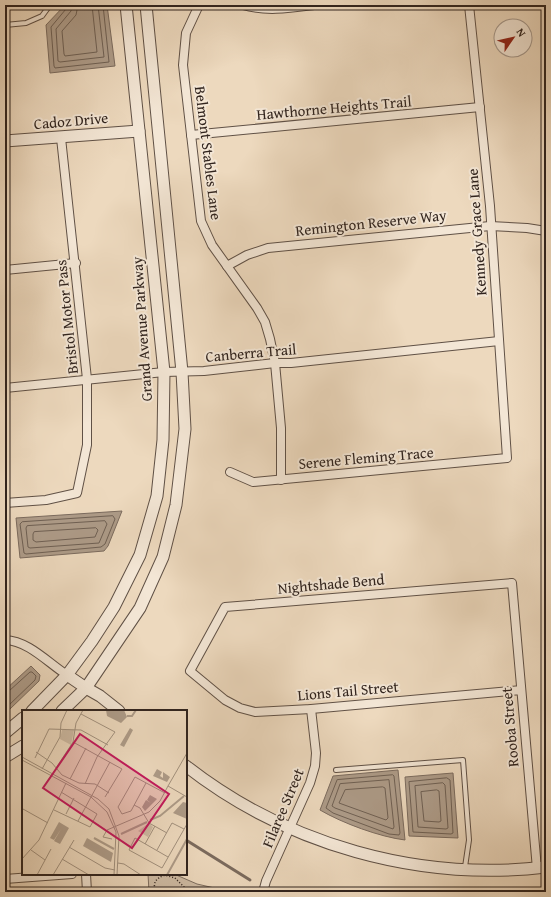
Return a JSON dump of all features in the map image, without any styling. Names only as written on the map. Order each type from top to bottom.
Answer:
[{"type":"street","name":"Grand Avenue Parkway","points":[[33,710],[67,675],[92,641],[114,607],[140,555],[157,496],[163,440],[164,372],[126,5]]},
{"type":"street","points":[[63,710],[86,688],[140,608],[163,557],[176,505],[185,429],[182,372],[146,5]]},
{"type":"street","name":"Belmont Stables Lane","points":[[199,5],[186,33],[183,64],[201,221],[212,245],[257,308],[265,322],[275,363],[281,428],[281,480]]},
{"type":"street","points":[[243,5],[253,8],[283,8],[314,5]]},
{"type":"street","name":"Kennedy Grace Lane","points":[[470,5],[490,206],[490,226],[507,458]]},
{"type":"street","name":"Hawthorne Heights Trail","points":[[191,135],[480,107]]},
{"type":"street","name":"Cadoz Drive","points":[[5,142],[139,131]]},
{"type":"street","name":"Bristol Motor Pass","points":[[5,502],[46,500],[77,493],[87,445],[87,379],[76,263],[61,138]]},
{"type":"street","name":"Remington Reserve Way","points":[[227,266],[247,255],[268,248],[490,226],[527,228],[546,231]]},
{"type":"street","points":[[5,270],[76,263]]},
{"type":"street","name":"Canberra Trail","points":[[5,388],[164,372],[182,372],[275,363],[291,364],[499,342]]},
{"type":"street","name":"Serene Fleming Trace","points":[[230,472],[253,482],[507,458]]},
{"type":"street","name":"Nightshade Bend","points":[[190,671],[225,607],[512,583]]},
{"type":"street","name":"Rooba Street","points":[[512,583],[521,690],[541,868]]},
{"type":"street","points":[[5,640],[12,640],[28,647],[86,688],[100,696],[118,710]]},
{"type":"street","name":"Lions Tail Street","points":[[190,671],[225,700],[240,708],[255,712],[311,709],[521,690]]},
{"type":"street","name":"Filaree Street","points":[[263,892],[266,881],[310,783],[315,766],[316,752],[311,709]]},
{"type":"street","points":[[5,733],[22,719]]},
{"type":"street","points":[[5,757],[22,747]]},
{"type":"street","points":[[187,767],[229,797],[261,814],[290,828],[332,844],[367,855],[410,864],[464,870],[541,868]]},
{"type":"street","points":[[5,879],[59,875]]},
{"type":"street","points":[[86,875],[87,892]]},
{"type":"lane","points":[[5,25],[26,23],[42,16],[50,5]]},
{"type":"lane","points":[[336,770],[463,760],[469,840],[464,870]]},
{"type":"path","points":[[156,892],[154,884],[156,879],[165,875],[175,878],[189,892]]},
{"type":"shaded area","points":[[148,875],[176,875],[197,884],[232,892],[149,892]]},
{"type":"water","points":[[65,5],[107,5],[115,66],[50,73],[46,25]]},
{"type":"water","points":[[122,511],[108,546],[104,551],[20,558],[16,518]]},
{"type":"water","points":[[31,666],[40,675],[39,681],[10,709],[5,710],[5,690]]},
{"type":"water","points":[[398,770],[405,840],[384,836],[361,829],[320,810],[333,776]]},
{"type":"water","points":[[453,773],[458,838],[409,836],[405,777]]},
{"type":"waterway","points":[[187,841],[250,880]]}]
